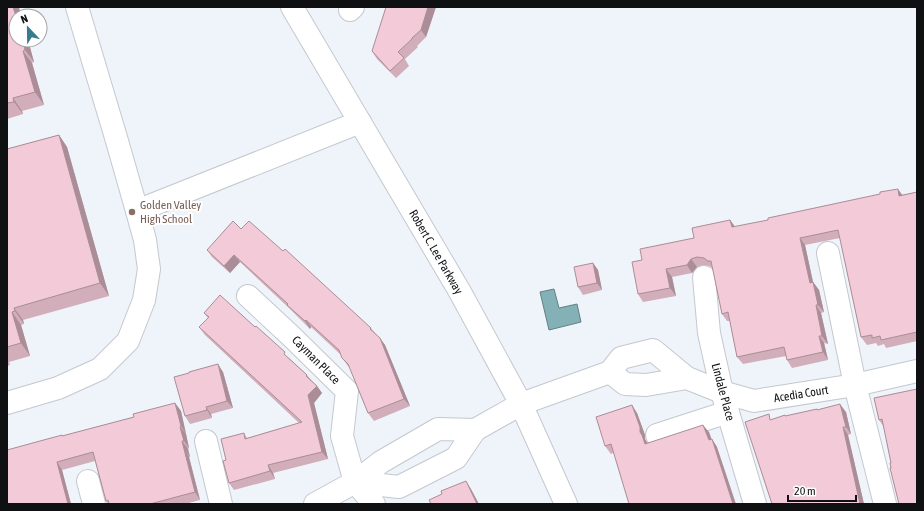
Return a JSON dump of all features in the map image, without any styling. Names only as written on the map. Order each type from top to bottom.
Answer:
[{"type":"street","points":[[7,403],[58,388],[100,369],[128,341],[144,300],[149,269],[145,240],[77,7]]},
{"type":"street","name":"Robert C. Lee Parkway","points":[[292,7],[460,292],[521,404],[566,504]]},
{"type":"street","points":[[137,211],[360,122]]},
{"type":"street","points":[[828,253],[855,385],[885,504]]},
{"type":"street","name":"Lindale Place","points":[[704,277],[708,333],[722,392],[755,504]]},
{"type":"street","name":"Cayman Place","points":[[248,296],[347,391],[342,436],[355,482],[374,504]]},
{"type":"street","name":"Acedia Court","points":[[475,430],[521,404],[610,372],[621,358],[654,350],[687,378],[722,392],[754,401],[855,385],[917,371]]},
{"type":"street","points":[[610,372],[625,384],[646,385],[687,378]]},
{"type":"street","points":[[657,435],[728,412]]},
{"type":"street","points":[[315,504],[355,482],[381,462],[438,429],[475,430]]},
{"type":"street","points":[[355,482],[399,486],[456,458],[475,430]]},
{"type":"street","points":[[206,441],[221,504]]},
{"type":"street","points":[[88,481],[94,504]]},
{"type":"water","points":[[554,289],[559,308],[577,304],[581,322],[549,330],[540,292]]},
{"type":"building","points":[[7,7],[13,7],[8,8],[8,48],[25,48],[25,50],[23,51],[35,92],[13,98],[14,102],[7,103]]},
{"type":"building","points":[[386,7],[428,7],[421,30],[398,52],[404,58],[390,71],[372,51]]},
{"type":"building","points":[[59,135],[100,283],[14,308],[15,311],[12,312],[21,343],[7,347],[7,149]]},
{"type":"building","points":[[898,189],[899,196],[917,192],[917,332],[881,340],[880,336],[872,338],[872,335],[861,337],[838,230],[800,238],[810,283],[813,282],[818,305],[816,305],[822,336],[819,336],[823,352],[787,360],[784,347],[737,357],[728,312],[722,314],[711,261],[704,258],[697,257],[691,259],[687,265],[666,269],[670,288],[638,294],[632,262],[642,260],[640,249],[694,238],[692,228],[730,220],[732,227],[768,220],[768,218]]},
{"type":"building","points":[[233,221],[241,229],[249,221],[283,251],[285,249],[371,328],[370,329],[380,338],[404,399],[368,413],[348,364],[342,358],[339,350],[287,305],[288,304],[234,255],[224,266],[207,250]]},
{"type":"building","points":[[593,263],[597,283],[578,287],[574,267]]},
{"type":"building","points":[[220,295],[285,352],[284,354],[317,386],[308,395],[322,452],[268,465],[270,471],[229,483],[223,461],[226,460],[221,439],[244,433],[245,439],[302,422],[199,327],[209,317],[204,313]]},
{"type":"building","points":[[218,364],[227,401],[206,407],[207,410],[185,416],[174,377]]},
{"type":"building","points":[[917,389],[917,504],[899,504],[890,468],[891,463],[882,419],[879,420],[874,398]]},
{"type":"building","points":[[175,403],[184,441],[182,441],[195,492],[150,504],[109,504],[108,500],[106,501],[93,452],[57,462],[68,504],[7,504],[7,450],[134,417],[133,414]]},
{"type":"building","points":[[840,404],[846,427],[843,427],[860,504],[772,504],[745,422],[769,414],[770,420],[785,415],[817,410]]},
{"type":"building","points":[[632,405],[645,444],[703,425],[709,440],[712,439],[733,504],[629,504],[611,444],[605,446],[596,417]]},
{"type":"building","points":[[466,481],[477,504],[431,504],[429,500],[442,494],[441,491]]},
{"type":"place","name":"Golden Valley High School","points":[[132,212]]}]
